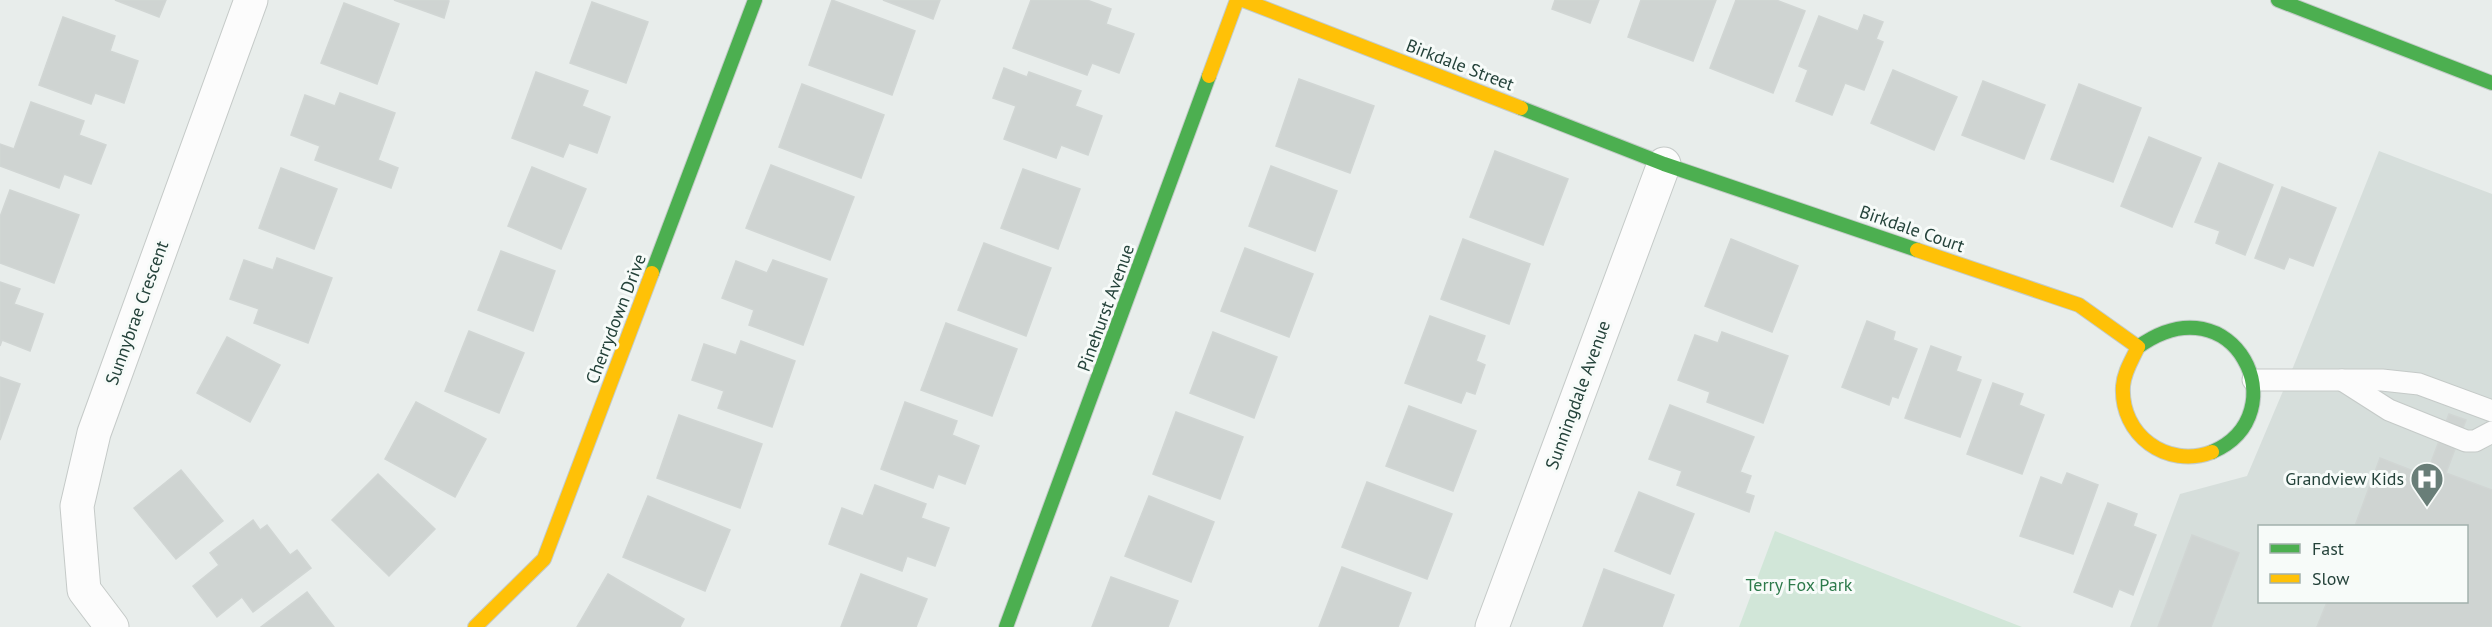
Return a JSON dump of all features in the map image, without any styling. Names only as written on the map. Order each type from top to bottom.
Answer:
[{"type":"street","name":"Sunnybrae Crescent","points":[[112,627],[84,590],[77,506],[94,433],[250,0]]},
{"type":"street","name":"Cherrydown Drive","points":[[475,627],[544,559],[754,0]]},
{"type":"street","name":"Pinehurst Avenue","points":[[1006,627],[1237,0]]},
{"type":"street","name":"Birkdale Street","points":[[1243,0],[1664,164]]},
{"type":"street","points":[[2278,0],[2492,83]]},
{"type":"street","name":"Birkdale Court","points":[[1664,164],[2079,305],[2138,347]]},
{"type":"street","name":"Sunningdale Avenue","points":[[1492,627],[1664,164]]},
{"type":"street","points":[[2194,327],[2214,331],[2231,342],[2245,357],[2253,380],[2254,397],[2248,419],[2236,438],[2217,451],[2196,457],[2173,456],[2153,447],[2136,432],[2126,412],[2123,389],[2128,367],[2138,347],[2154,336],[2173,328],[2194,327]]},
{"type":"lane","points":[[2253,380],[2342,380],[2419,384],[2492,411]]},
{"type":"lane","points":[[2342,380],[2389,410],[2466,441],[2475,441],[2492,432]]},
{"type":"shaded area","points":[[2379,151],[2492,194],[2492,627],[2130,627],[2180,494],[2247,476]]},
{"type":"green space","name":"Terry Fox Park","points":[[1775,531],[2022,627],[1739,627]]},
{"type":"building","points":[[115,0],[166,0],[159,17]]},
{"type":"building","points":[[394,0],[446,0],[449,1],[444,18]]},
{"type":"building","points":[[832,0],[915,31],[892,95],[809,65]]},
{"type":"building","points":[[883,0],[940,0],[933,19]]},
{"type":"building","points":[[1031,0],[1087,0],[1111,9],[1106,24],[1134,34],[1119,73],[1092,63],[1087,75],[1013,48]]},
{"type":"building","points":[[1555,0],[1599,0],[1590,23],[1552,9]]},
{"type":"building","points":[[1641,0],[1716,0],[1693,61],[1628,37]]},
{"type":"building","points":[[1736,0],[1776,0],[1805,11],[1773,93],[1710,68]]},
{"type":"building","points":[[592,2],[648,22],[626,83],[570,63]]},
{"type":"building","points":[[344,3],[399,24],[377,84],[321,63]]},
{"type":"building","points":[[1864,15],[1883,22],[1876,39],[1883,42],[1864,90],[1845,83],[1832,115],[1796,101],[1808,70],[1799,66],[1819,16],[1858,31]]},
{"type":"building","points":[[63,17],[115,36],[110,51],[138,61],[124,103],[95,93],[91,104],[39,85]]},
{"type":"building","points":[[1004,68],[1027,77],[1029,72],[1081,91],[1075,106],[1102,116],[1088,155],[1061,145],[1056,158],[1004,139],[1016,106],[993,98]]},
{"type":"building","points":[[1893,70],[1957,97],[1934,150],[1871,123]]},
{"type":"building","points":[[536,72],[588,91],[582,106],[610,117],[597,153],[569,143],[563,157],[512,138]]},
{"type":"building","points":[[1299,79],[1374,106],[1350,173],[1276,146]]},
{"type":"building","points":[[1983,81],[2045,105],[2024,159],[1962,135]]},
{"type":"building","points":[[802,84],[884,115],[861,178],[779,147]]},
{"type":"building","points":[[2079,84],[2141,108],[2113,182],[2051,159]]},
{"type":"building","points":[[340,93],[395,113],[378,160],[398,168],[391,188],[315,160],[320,146],[291,135],[305,95],[335,106]]},
{"type":"building","points":[[31,102],[84,121],[79,135],[106,145],[91,184],[64,174],[59,188],[0,166],[0,144],[14,149]]},
{"type":"building","points":[[2149,137],[2201,158],[2172,227],[2121,206]]},
{"type":"building","points":[[1495,151],[1568,179],[1543,245],[1470,217]]},
{"type":"building","points":[[2219,163],[2273,185],[2245,255],[2216,243],[2220,231],[2195,222]]},
{"type":"building","points":[[771,165],[854,197],[830,260],[746,228]]},
{"type":"building","points":[[1271,166],[1337,191],[1315,251],[1249,226]]},
{"type":"building","points":[[532,167],[586,189],[561,249],[508,226]]},
{"type":"building","points":[[281,168],[337,189],[314,249],[259,228]]},
{"type":"building","points":[[1023,169],[1080,189],[1058,249],[1001,228]]},
{"type":"building","points":[[2282,187],[2336,208],[2313,266],[2289,257],[2284,269],[2255,258]]},
{"type":"building","points":[[10,190],[79,215],[54,283],[0,263],[0,217]]},
{"type":"building","points":[[1463,239],[1530,264],[1509,324],[1441,299]]},
{"type":"building","points":[[1731,239],[1798,266],[1772,332],[1705,306]]},
{"type":"building","points":[[984,243],[1051,268],[1026,336],[958,310]]},
{"type":"building","points":[[1245,248],[1313,274],[1289,337],[1221,311]]},
{"type":"building","points":[[501,251],[555,271],[533,331],[478,310]]},
{"type":"building","points":[[277,258],[332,278],[308,343],[254,323],[259,309],[230,299],[244,260],[273,270]]},
{"type":"building","points":[[773,260],[827,279],[803,345],[749,325],[754,310],[722,298],[736,261],[767,273]]},
{"type":"building","points":[[0,282],[20,289],[14,304],[43,314],[30,351],[2,340],[0,346]]},
{"type":"building","points":[[1430,316],[1485,336],[1476,361],[1485,365],[1475,394],[1466,391],[1461,403],[1405,383]]},
{"type":"building","points":[[1867,321],[1895,332],[1893,340],[1917,349],[1898,398],[1892,396],[1889,405],[1842,387]]},
{"type":"building","points":[[946,323],[1017,349],[992,416],[921,390]]},
{"type":"building","points":[[469,331],[524,353],[499,413],[445,391]]},
{"type":"building","points":[[1213,332],[1277,357],[1254,418],[1190,393]]},
{"type":"building","points":[[1722,332],[1788,356],[1763,423],[1707,402],[1710,392],[1678,380],[1695,335],[1718,343]]},
{"type":"building","points":[[227,337],[280,365],[250,422],[197,393]]},
{"type":"building","points":[[741,341],[795,361],[772,427],[718,408],[724,391],[692,380],[704,344],[736,355]]},
{"type":"building","points":[[1931,346],[1961,357],[1956,371],[1981,380],[1960,437],[1905,418]]},
{"type":"building","points":[[0,377],[20,384],[0,440]]},
{"type":"building","points":[[1993,383],[2023,394],[2019,405],[2044,415],[2022,474],[1967,454]]},
{"type":"building","points":[[416,402],[486,439],[455,497],[385,459]]},
{"type":"building","points":[[905,402],[957,421],[952,435],[979,446],[965,484],[938,474],[933,488],[881,469]]},
{"type":"building","points":[[1670,405],[1754,437],[1740,472],[1751,476],[1745,493],[1754,496],[1749,512],[1677,485],[1682,471],[1649,459]]},
{"type":"building","points":[[1409,406],[1476,431],[1453,491],[1386,466]]},
{"type":"building","points":[[1176,412],[1243,437],[1220,499],[1153,474]]},
{"type":"building","name":"Grandview Kids","points":[[2449,414],[2466,420],[2446,473],[2492,490],[2492,627],[2317,627],[2327,603],[2468,603],[2468,525],[2355,525],[2380,458],[2426,476]]},
{"type":"building","points":[[679,415],[762,444],[740,508],[657,478]]},
{"type":"building","points":[[181,470],[223,521],[176,559],[134,508]]},
{"type":"building","points":[[2067,473],[2098,485],[2073,554],[2020,536],[2041,477],[2062,485]]},
{"type":"building","points":[[378,474],[435,529],[389,576],[332,520]]},
{"type":"building","points":[[1367,482],[1452,514],[1427,579],[1342,547]]},
{"type":"building","points":[[875,485],[926,504],[921,518],[949,528],[935,566],[907,556],[902,571],[829,544],[842,508],[863,516]]},
{"type":"building","points":[[1639,492],[1694,514],[1670,574],[1615,551]]},
{"type":"building","points":[[648,496],[730,530],[705,591],[623,557]]},
{"type":"building","points":[[1149,496],[1214,522],[1191,582],[1125,556]]},
{"type":"building","points":[[2108,503],[2137,514],[2133,526],[2156,535],[2133,595],[2119,589],[2112,607],[2074,592]]},
{"type":"building","points":[[253,520],[260,530],[267,525],[290,555],[297,550],[311,568],[253,612],[242,597],[217,617],[193,586],[219,565],[210,553]]},
{"type":"building","points":[[2192,535],[2239,553],[2211,627],[2158,627]]},
{"type":"building","points":[[1342,567],[1411,593],[1398,627],[1319,627]]},
{"type":"building","points":[[1604,569],[1674,595],[1662,627],[1583,627]]},
{"type":"building","points":[[608,574],[684,619],[680,627],[577,627]]},
{"type":"building","points":[[861,574],[927,599],[916,627],[841,627]]},
{"type":"building","points":[[1111,577],[1178,601],[1168,627],[1092,627]]},
{"type":"building","points":[[307,592],[334,627],[261,627]]},
{"type":"traffic: fast","points":[[652,273],[755,0]]},
{"type":"traffic: fast","points":[[2278,0],[2492,83]]},
{"type":"traffic: fast","points":[[1006,627],[1209,76]]},
{"type":"traffic: fast","points":[[1521,108],[1664,164],[1917,250]]},
{"type":"traffic: fast","points":[[2138,347],[2172,330],[2202,329],[2227,340],[2244,359],[2253,384],[2251,410],[2238,434],[2212,452]]},
{"type":"traffic: slow","points":[[1209,76],[1237,0]]},
{"type":"traffic: slow","points":[[1243,0],[1521,108]]},
{"type":"traffic: slow","points":[[1917,250],[2079,305],[2138,347],[2123,386],[2124,404],[2129,419],[2138,433],[2149,444],[2163,452],[2179,456],[2195,456],[2212,452]]},
{"type":"traffic: slow","points":[[475,627],[544,559],[652,273]]},
{"type":"place","name":"Grandview Kids","points":[[2427,508]]}]
